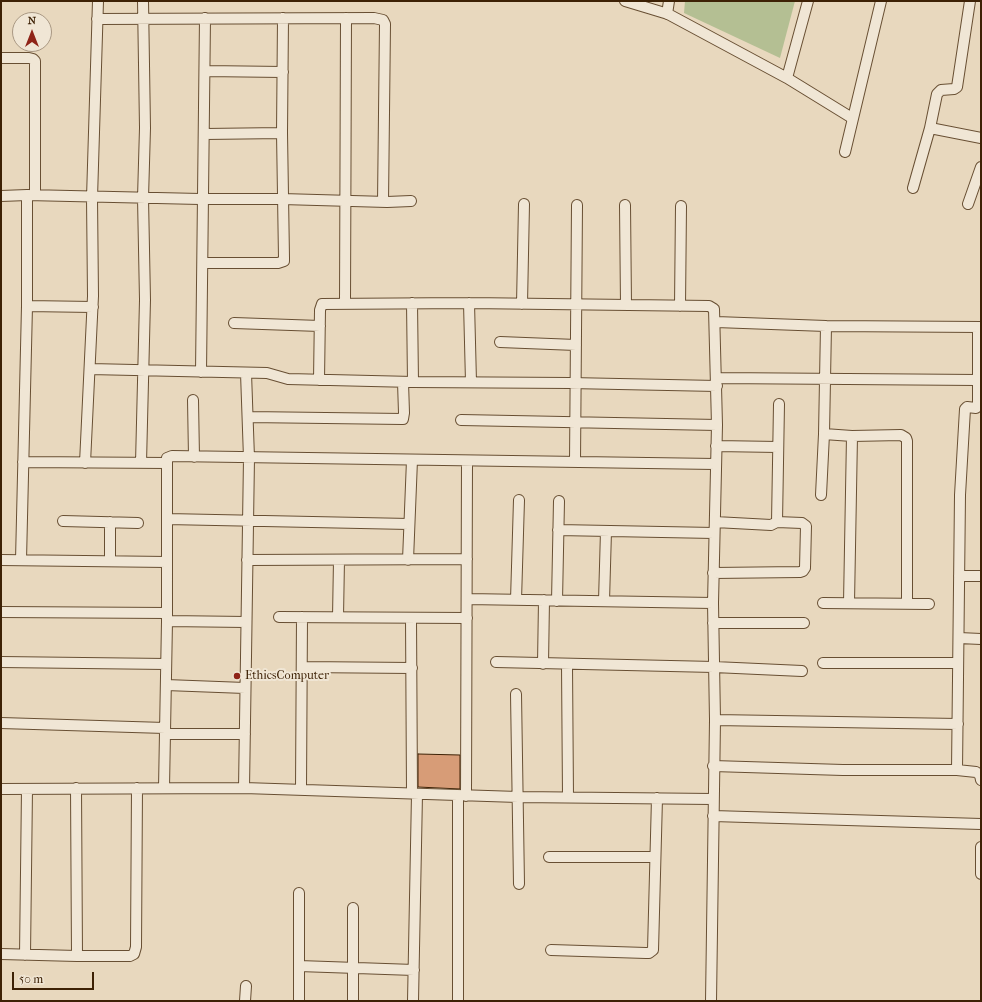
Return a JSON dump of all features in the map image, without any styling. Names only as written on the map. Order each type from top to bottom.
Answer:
[{"type":"street","points":[[85,463],[93,307],[92,198],[98,1]]},
{"type":"street","points":[[141,463],[145,300],[143,198],[145,128],[143,1]]},
{"type":"street","points":[[625,1],[668,14],[787,78],[852,118]]},
{"type":"street","points":[[668,14],[669,1]]},
{"type":"street","points":[[787,78],[808,1]]},
{"type":"street","points":[[845,152],[881,1]]},
{"type":"street","points":[[913,188],[930,128],[938,92],[943,90],[954,90],[957,87],[970,1]]},
{"type":"street","points":[[201,372],[205,134],[205,18]]},
{"type":"street","points":[[203,263],[278,263],[284,261],[282,199],[283,18]]},
{"type":"street","points":[[345,303],[346,18]]},
{"type":"street","points":[[97,19],[379,18],[383,20],[385,24],[382,202]]},
{"type":"street","points":[[1,58],[30,58],[35,62],[21,560]]},
{"type":"street","points":[[205,70],[283,72]]},
{"type":"street","points":[[930,128],[981,138]]},
{"type":"street","points":[[205,134],[282,133]]},
{"type":"street","points":[[968,204],[981,167]]},
{"type":"street","points":[[1,196],[31,195],[92,198],[282,199],[382,202],[411,201]]},
{"type":"street","points":[[522,304],[524,204]]},
{"type":"street","points":[[575,462],[577,205]]},
{"type":"street","points":[[625,205],[626,305]]},
{"type":"street","points":[[680,306],[681,206]]},
{"type":"street","points":[[248,417],[403,419],[408,382],[412,303]]},
{"type":"street","points":[[469,303],[471,382]]},
{"type":"street","points":[[319,380],[320,310],[322,304],[469,303],[712,306],[715,311],[716,322],[717,425],[713,603],[715,720],[711,1001]]},
{"type":"street","points":[[27,306],[93,307]]},
{"type":"street","points":[[716,322],[826,326],[980,327],[977,380],[978,407],[966,408],[964,416],[960,495],[957,770]]},
{"type":"street","points":[[234,323],[320,326]]},
{"type":"street","points":[[821,495],[826,326]]},
{"type":"street","points":[[500,342],[576,345]]},
{"type":"street","points":[[90,369],[267,373],[282,378],[408,382],[575,383],[717,382],[825,379],[977,380]]},
{"type":"street","points":[[244,788],[249,458],[246,373]]},
{"type":"street","points":[[193,400],[194,457]]},
{"type":"street","points":[[778,522],[779,404]]},
{"type":"street","points":[[461,420],[717,425]]},
{"type":"street","points":[[824,434],[852,436],[901,435],[907,440],[907,604]]},
{"type":"street","points":[[849,603],[852,436]]},
{"type":"street","points":[[716,446],[778,446]]},
{"type":"street","points":[[164,788],[167,617],[167,458],[194,457],[715,464]]},
{"type":"street","points":[[408,560],[412,460]]},
{"type":"street","points":[[458,1001],[467,618],[467,461]]},
{"type":"street","points":[[23,462],[167,463]]},
{"type":"street","points":[[516,600],[519,500]]},
{"type":"street","points":[[557,601],[559,501]]},
{"type":"street","points":[[167,519],[409,524]]},
{"type":"street","points":[[63,521],[138,523]]},
{"type":"street","points":[[110,522],[110,561]]},
{"type":"street","points":[[714,573],[803,571],[805,568],[806,526],[802,523],[778,522],[771,525],[715,522]]},
{"type":"street","points":[[558,530],[714,533]]},
{"type":"street","points":[[604,601],[606,531]]},
{"type":"street","points":[[247,560],[467,559]]},
{"type":"street","points":[[1,560],[167,562]]},
{"type":"street","points":[[338,617],[339,560]]},
{"type":"street","points":[[959,576],[981,576]]},
{"type":"street","points":[[467,599],[713,603]]},
{"type":"street","points":[[544,600],[544,664]]},
{"type":"street","points":[[823,603],[929,604]]},
{"type":"street","points":[[1,612],[167,617],[246,622]]},
{"type":"street","points":[[279,617],[467,618]]},
{"type":"street","points":[[301,789],[302,617]]},
{"type":"street","points":[[411,618],[414,794],[413,1001]]},
{"type":"street","points":[[713,623],[804,623]]},
{"type":"street","points":[[959,638],[981,639]]},
{"type":"street","points":[[1,662],[166,664]]},
{"type":"street","points":[[496,662],[567,665],[714,667],[802,671]]},
{"type":"street","points":[[823,663],[958,663]]},
{"type":"street","points":[[567,665],[568,797]]},
{"type":"street","points":[[302,667],[412,668]]},
{"type":"street","points":[[166,685],[245,688]]},
{"type":"street","points":[[516,694],[519,884]]},
{"type":"street","points":[[715,720],[958,724]]},
{"type":"street","points":[[1,723],[245,734]]},
{"type":"street","points":[[714,766],[843,770],[957,770],[976,772],[980,775],[981,780]]},
{"type":"street","points":[[76,788],[77,956]]},
{"type":"street","points":[[1,954],[130,956],[134,954],[136,951],[137,788]]},
{"type":"street","points":[[1,789],[244,788],[462,796],[713,799]]},
{"type":"street","points":[[24,955],[27,789]]},
{"type":"street","points":[[551,950],[649,953],[652,950],[656,798]]},
{"type":"street","points":[[713,816],[981,824]]},
{"type":"street","points":[[981,847],[981,874]]},
{"type":"street","points":[[549,857],[655,857]]},
{"type":"street","points":[[299,893],[299,1001]]},
{"type":"street","points":[[353,908],[353,1001]]},
{"type":"street","points":[[299,966],[414,970]]},
{"type":"street","points":[[245,1001],[246,986]]},
{"type":"green space","points":[[685,1],[795,1],[780,58],[684,13]]},
{"type":"building","points":[[418,754],[460,755],[460,789],[418,787]]},
{"type":"place","name":"EthicsComputer","points":[[237,676]]}]
